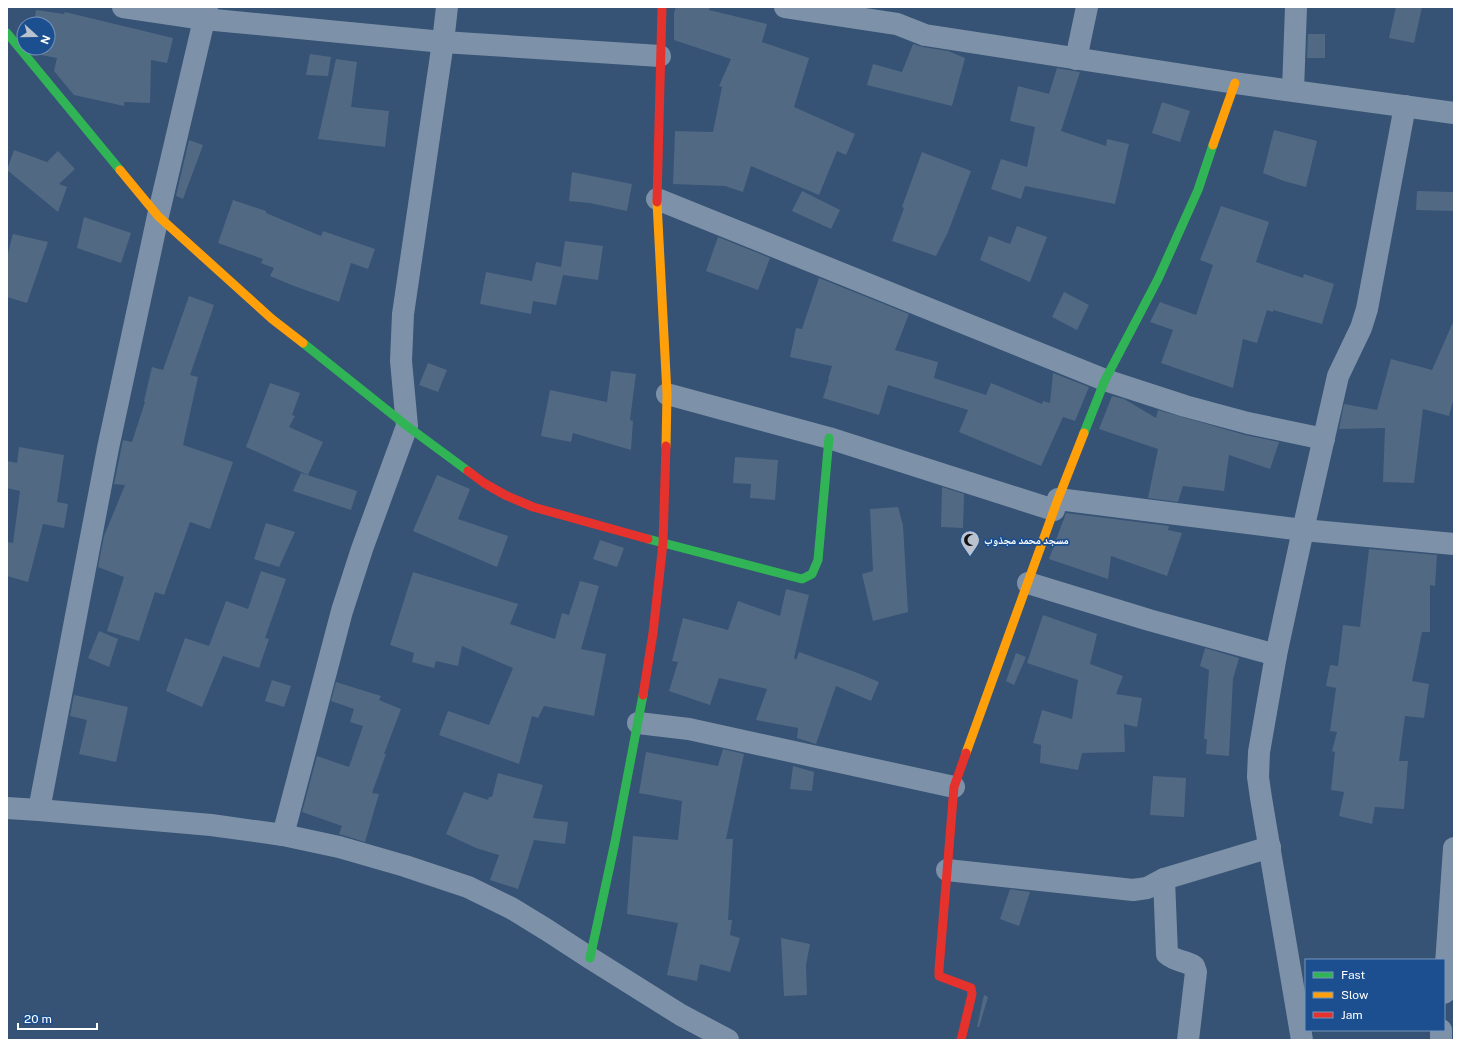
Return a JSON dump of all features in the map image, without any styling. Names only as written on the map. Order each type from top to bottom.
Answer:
[{"type":"street","points":[[123,7],[205,13],[443,42],[660,56]]},
{"type":"street","points":[[283,835],[342,611],[362,549],[407,426],[401,361],[403,314],[447,7]]},
{"type":"street","points":[[590,958],[615,842],[638,723],[653,632],[663,544],[667,394],[657,198],[662,7]]},
{"type":"street","points":[[784,7],[898,16],[925,35],[1235,83],[1454,113]]},
{"type":"street","points":[[1076,59],[1087,7]]},
{"type":"street","points":[[1293,90],[1296,7]]},
{"type":"street","points":[[39,810],[106,456],[158,216],[205,13]]},
{"type":"street","points":[[7,33],[158,216],[272,319],[407,426],[484,483],[505,495],[533,507],[663,544],[802,579],[812,574],[818,560],[829,438]]},
{"type":"street","points":[[961,1040],[972,994],[971,988],[966,985],[945,980],[939,976],[954,787],[1056,505],[1105,380],[1158,279],[1195,197],[1235,83]]},
{"type":"street","points":[[1302,1040],[1258,777],[1259,752],[1276,655],[1338,376],[1358,334],[1367,309],[1405,106]]},
{"type":"street","points":[[657,198],[1105,380],[1192,408],[1248,423],[1324,438]]},
{"type":"street","points":[[667,394],[829,438],[1056,505],[1454,544]]},
{"type":"street","points":[[1028,583],[1149,620],[1276,655]]},
{"type":"street","points":[[638,723],[689,729],[954,787]]},
{"type":"street","points":[[7,808],[211,825],[283,835],[339,847],[404,866],[468,887],[529,919],[681,1015],[728,1040]]},
{"type":"street","points":[[947,870],[1133,890],[1147,888],[1164,879],[1270,847]]},
{"type":"street","points":[[1445,978],[1454,848]]},
{"type":"street","points":[[1164,879],[1167,954],[1172,959],[1189,963],[1194,966],[1196,972],[1188,1040]]},
{"type":"building","points":[[676,7],[710,7],[709,10],[767,24],[762,42],[809,58],[794,107],[855,134],[846,155],[837,151],[819,195],[751,166],[743,192],[725,186],[673,184],[675,131],[713,132],[722,87],[719,86],[731,59],[674,40],[674,13]]},
{"type":"building","points":[[1396,7],[1422,7],[1414,43],[1389,38]]},
{"type":"building","points":[[36,10],[64,14],[65,12],[173,38],[167,63],[151,60],[150,103],[124,102],[124,106],[74,95],[54,71],[57,58],[46,56],[56,56],[56,16],[35,16]]},
{"type":"building","points":[[1308,34],[1325,34],[1325,58],[1307,58]]},
{"type":"building","points":[[913,44],[948,51],[965,58],[952,106],[867,85],[873,64],[902,72]]},
{"type":"building","points":[[310,54],[331,57],[328,76],[306,75]]},
{"type":"building","points":[[336,59],[357,62],[351,107],[389,111],[385,147],[318,139]]},
{"type":"building","points":[[1057,68],[1080,72],[1061,131],[1106,146],[1107,139],[1129,144],[1115,204],[1025,186],[1021,199],[991,189],[1001,159],[1027,167],[1035,127],[1010,121],[1018,86],[1049,94]]},
{"type":"building","points":[[1162,102],[1190,111],[1180,142],[1152,133]]},
{"type":"building","points":[[1274,130],[1317,141],[1306,187],[1263,173]]},
{"type":"building","points":[[189,140],[203,145],[183,199],[176,196]]},
{"type":"building","points":[[14,150],[47,162],[58,151],[75,169],[59,184],[67,187],[58,212],[7,170]]},
{"type":"building","points":[[922,152],[971,171],[948,232],[936,256],[892,241],[904,208],[902,207]]},
{"type":"building","points":[[572,172],[632,184],[627,211],[590,203],[569,201]]},
{"type":"building","points":[[802,191],[840,210],[831,229],[792,211]]},
{"type":"building","points":[[1417,191],[1454,192],[1454,211],[1416,210]]},
{"type":"building","points":[[233,200],[266,211],[266,213],[321,236],[323,231],[375,249],[368,269],[351,263],[339,302],[270,276],[274,268],[261,263],[263,259],[218,243]]},
{"type":"building","points":[[1221,206],[1269,222],[1256,262],[1303,278],[1304,274],[1334,284],[1322,324],[1273,310],[1273,312],[1267,310],[1257,343],[1243,339],[1233,388],[1161,363],[1173,330],[1150,322],[1160,302],[1196,315],[1213,265],[1200,260]]},
{"type":"building","points":[[84,217],[131,233],[121,263],[77,248]]},
{"type":"building","points":[[1017,226],[1047,237],[1030,282],[980,260],[989,236],[1010,244]]},
{"type":"building","points":[[13,234],[48,242],[27,303],[7,297],[7,257]]},
{"type":"building","points":[[718,237],[770,258],[758,290],[706,271]]},
{"type":"building","points":[[565,241],[603,246],[598,280],[563,275],[556,305],[533,301],[531,314],[480,304],[486,272],[532,281],[536,262],[561,267]]},
{"type":"building","points":[[819,278],[909,314],[895,350],[938,362],[934,378],[986,395],[991,383],[1042,404],[1043,401],[1050,403],[1053,373],[1089,387],[1075,421],[1063,417],[1041,466],[959,432],[968,410],[888,385],[879,415],[823,398],[832,366],[790,357],[796,328],[802,329]]},
{"type":"building","points":[[1064,292],[1089,305],[1077,330],[1052,317]]},
{"type":"building","points":[[189,296],[214,305],[190,375],[198,377],[183,445],[233,462],[210,529],[190,522],[164,595],[155,592],[139,641],[107,631],[124,577],[98,567],[104,536],[125,485],[114,484],[123,440],[132,442],[145,402],[152,367],[163,370]]},
{"type":"building","points":[[1454,320],[1454,397],[1449,416],[1423,409],[1414,483],[1383,482],[1385,428],[1339,429],[1344,404],[1377,410],[1391,359],[1432,370]]},
{"type":"building","points":[[428,363],[447,370],[438,392],[419,385]]},
{"type":"building","points":[[611,371],[636,374],[630,420],[633,421],[631,450],[573,433],[571,442],[541,436],[550,390],[607,402]]},
{"type":"building","points":[[270,383],[300,393],[292,415],[295,416],[289,427],[323,442],[308,475],[246,447]]},
{"type":"building","points":[[1112,396],[1124,399],[1156,418],[1158,410],[1245,435],[1279,442],[1270,469],[1229,455],[1224,491],[1183,486],[1178,502],[1148,498],[1158,449],[1099,429]]},
{"type":"building","points":[[19,447],[64,455],[57,502],[68,504],[64,528],[43,524],[28,582],[7,576],[7,542],[13,543],[20,491],[7,488],[7,461],[17,463]]},
{"type":"building","points":[[735,457],[778,460],[775,500],[750,498],[751,484],[733,483]]},
{"type":"building","points":[[301,473],[357,491],[351,510],[293,491]]},
{"type":"building","points":[[437,475],[470,489],[458,519],[508,536],[497,567],[413,531]]},
{"type":"building","points":[[942,487],[964,494],[963,528],[941,527]]},
{"type":"building","points":[[898,507],[903,525],[908,612],[873,621],[862,574],[873,571],[870,509]]},
{"type":"building","points":[[1066,513],[1169,526],[1168,530],[1182,533],[1167,576],[1111,556],[1108,579],[1049,559]]},
{"type":"building","points":[[266,523],[295,532],[279,567],[254,559]]},
{"type":"building","points":[[600,540],[624,548],[617,567],[593,559]]},
{"type":"building","points":[[1369,549],[1437,555],[1435,586],[1430,585],[1430,632],[1422,632],[1412,681],[1429,684],[1424,718],[1405,716],[1399,761],[1408,761],[1404,809],[1375,807],[1372,824],[1339,816],[1344,792],[1331,790],[1335,752],[1332,751],[1337,732],[1330,731],[1336,688],[1326,686],[1330,665],[1338,666],[1343,625],[1360,627]]},
{"type":"building","points":[[261,571],[286,579],[265,638],[269,639],[259,668],[223,656],[202,707],[166,691],[185,638],[209,646],[226,601],[248,609]]},
{"type":"building","points":[[413,572],[518,604],[510,624],[555,639],[562,613],[569,615],[580,581],[599,586],[581,649],[606,654],[594,716],[544,706],[538,718],[532,716],[519,764],[439,735],[448,711],[489,725],[513,668],[462,646],[458,666],[436,661],[434,668],[412,662],[414,653],[390,645]]},
{"type":"building","points":[[786,589],[809,595],[794,658],[796,660],[799,652],[879,682],[871,701],[836,686],[816,744],[797,738],[798,728],[756,720],[767,689],[719,678],[710,705],[669,691],[678,662],[672,661],[683,618],[728,630],[738,601],[780,616]]},
{"type":"building","points":[[1043,615],[1097,634],[1090,664],[1123,676],[1116,694],[1142,698],[1137,727],[1124,724],[1125,752],[1082,753],[1078,770],[1040,763],[1041,745],[1033,743],[1042,710],[1072,719],[1078,680],[1027,663]]},
{"type":"building","points":[[99,631],[118,639],[109,667],[88,658]]},
{"type":"building","points":[[1205,648],[1239,658],[1233,679],[1229,756],[1206,754],[1207,739],[1204,739],[1209,670],[1200,666]]},
{"type":"building","points":[[1016,653],[1026,657],[1014,685],[1006,681]]},
{"type":"building","points":[[272,680],[291,686],[284,707],[265,701]]},
{"type":"building","points":[[336,682],[381,696],[379,700],[401,709],[384,754],[386,754],[372,793],[379,794],[365,842],[339,834],[342,826],[302,812],[317,756],[349,767],[363,726],[350,722],[354,709],[331,701]]},
{"type":"building","points":[[74,695],[128,707],[116,762],[79,754],[87,720],[70,716]]},
{"type":"building","points":[[723,749],[744,754],[726,839],[733,839],[728,920],[732,920],[730,935],[740,938],[730,972],[700,964],[697,981],[667,975],[678,923],[627,914],[633,836],[678,840],[682,801],[639,793],[646,752],[718,766]]},
{"type":"building","points":[[793,766],[814,772],[812,791],[790,789]]},
{"type":"building","points":[[498,773],[543,785],[533,818],[568,822],[565,844],[534,840],[518,889],[490,880],[499,855],[476,848],[446,834],[464,792],[488,800],[489,797],[492,797]]},
{"type":"building","points":[[1153,776],[1186,778],[1184,817],[1150,815]]},
{"type":"building","points":[[1010,889],[1030,892],[1019,926],[1000,919]]},
{"type":"building","points":[[781,938],[810,944],[806,965],[807,995],[784,996]]},
{"type":"building","points":[[984,995],[988,997],[979,1027],[977,1027]]},
{"type":"traffic: fast","points":[[7,33],[120,170]]},
{"type":"traffic: fast","points":[[1084,433],[1105,380],[1158,279],[1198,190],[1213,145]]},
{"type":"traffic: fast","points":[[303,343],[407,426],[468,471]]},
{"type":"traffic: fast","points":[[648,539],[802,579],[812,574],[818,560],[829,438]]},
{"type":"traffic: fast","points":[[590,958],[615,842],[643,695]]},
{"type":"traffic: slow","points":[[1213,145],[1235,83]]},
{"type":"traffic: slow","points":[[120,170],[158,216],[272,319],[303,343]]},
{"type":"traffic: slow","points":[[657,202],[667,394],[666,446]]},
{"type":"traffic: slow","points":[[966,753],[1058,499],[1084,433]]},
{"type":"traffic: jam","points":[[657,202],[662,7]]},
{"type":"traffic: jam","points":[[643,695],[653,633],[663,543],[666,446]]},
{"type":"traffic: jam","points":[[468,471],[484,483],[505,495],[533,507],[648,539]]},
{"type":"traffic: jam","points":[[961,1040],[972,994],[971,988],[939,976],[939,969],[954,787],[966,753]]},
{"type":"place","name":"مسجد محمد مجذوب","points":[[970,557]]}]
